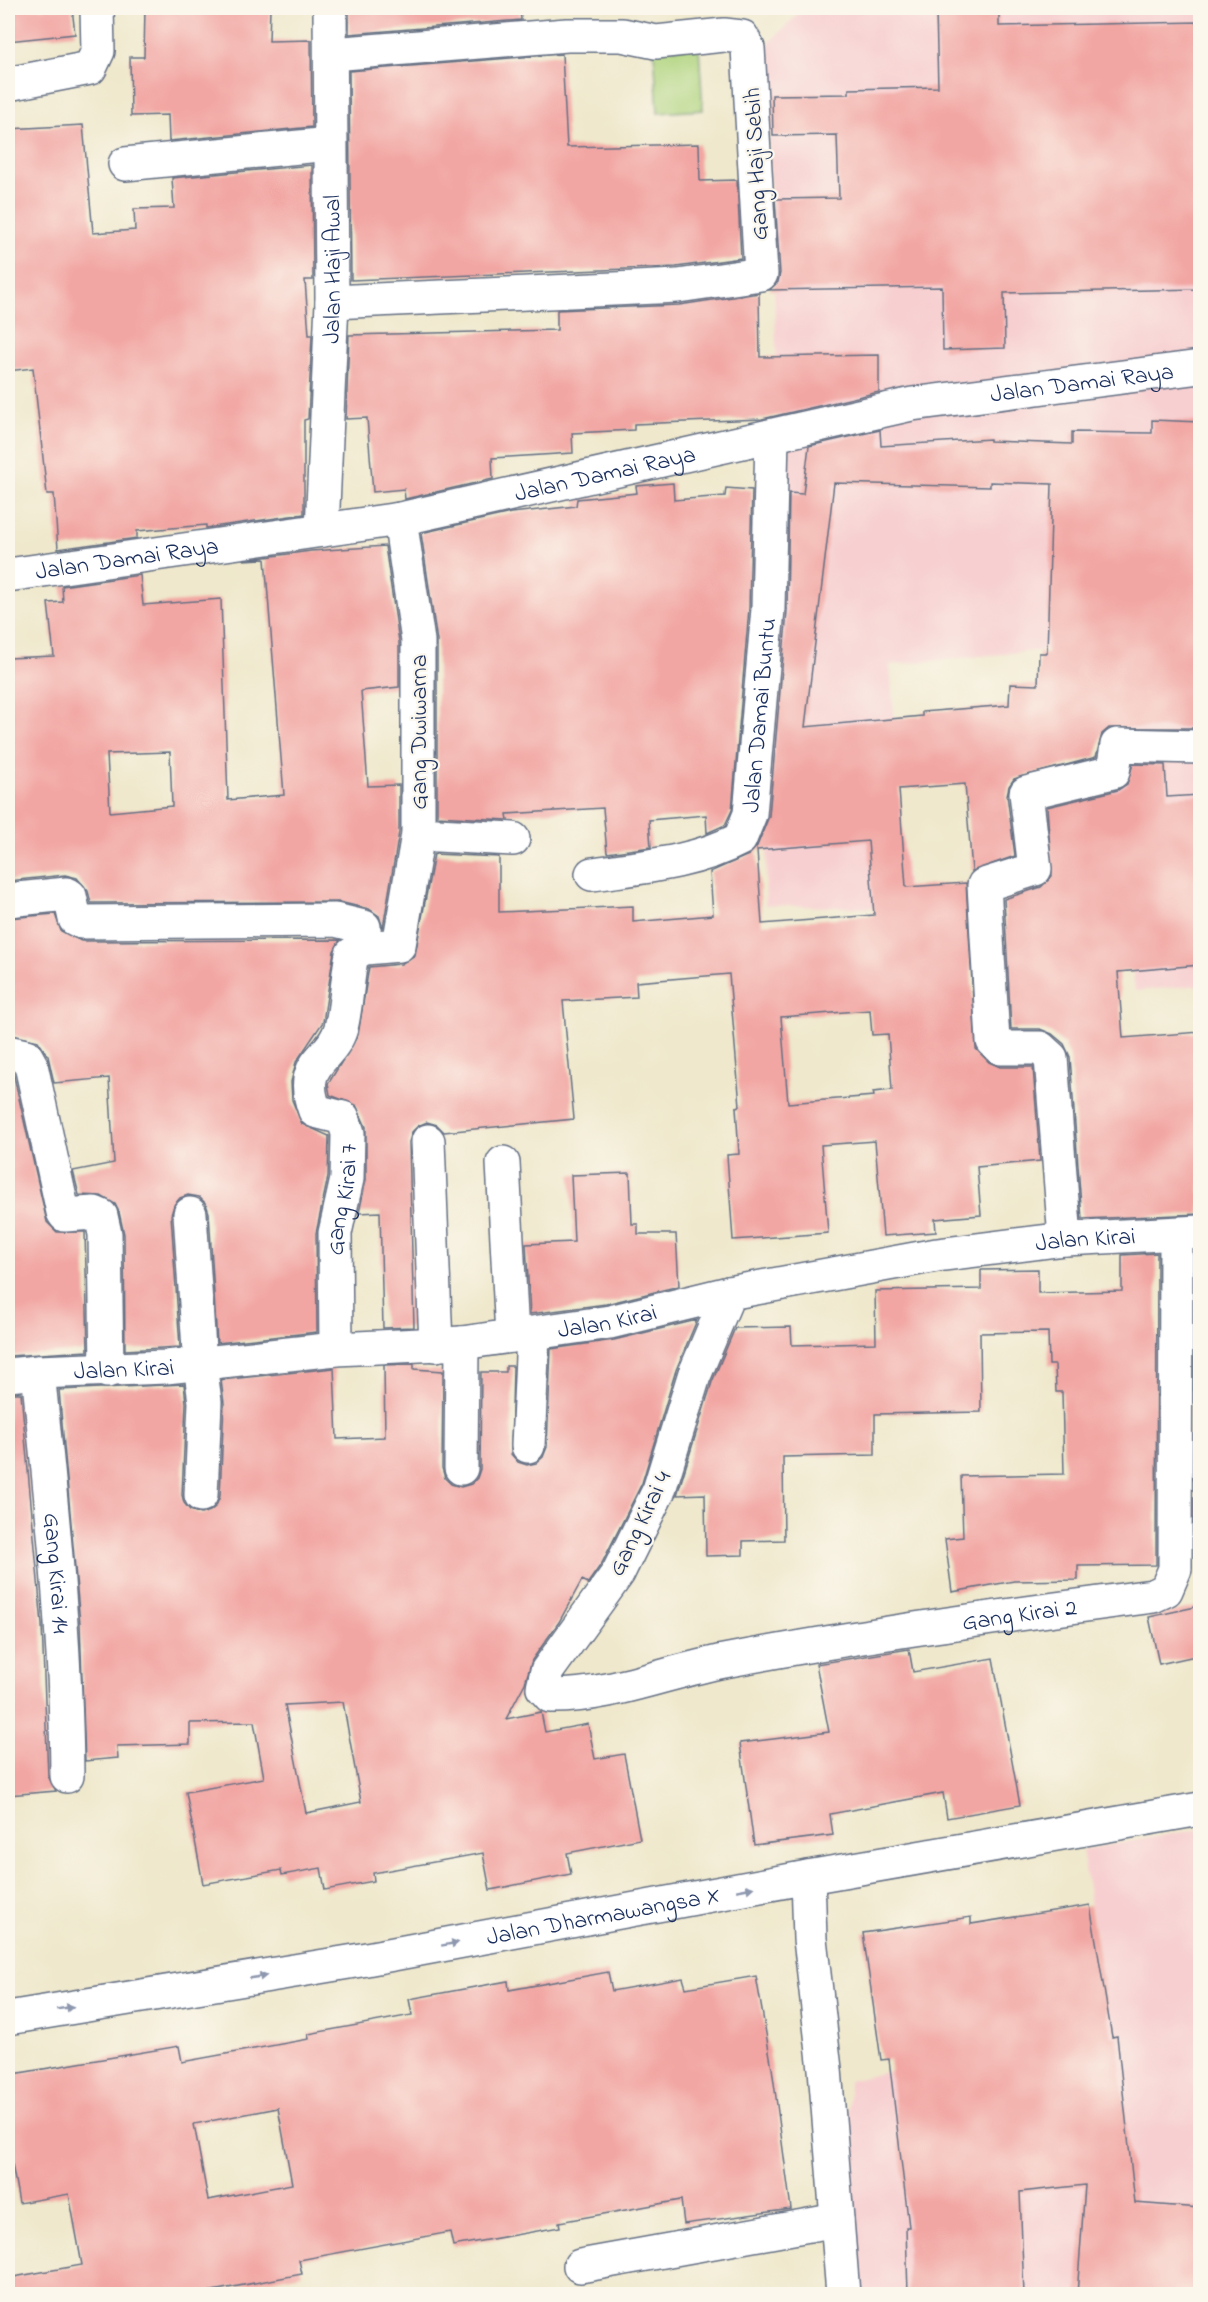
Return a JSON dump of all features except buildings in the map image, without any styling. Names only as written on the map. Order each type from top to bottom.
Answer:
[{"type":"street","points":[[8,84],[90,68],[98,51],[97,8]]},
{"type":"street","name":"Jalan Haji Awal","points":[[322,530],[332,302],[330,8]]},
{"type":"street","name":"Gang Haji Sebih","points":[[332,54],[567,35],[622,35],[656,42],[724,35],[742,37],[748,48],[761,274],[678,286],[332,302]]},
{"type":"street","points":[[126,164],[330,144]]},
{"type":"street","name":"Jalan Damai Raya","points":[[8,575],[400,519],[912,404],[1200,367]]},
{"type":"street","name":"Jalan Damai Buntu","points":[[592,874],[662,864],[721,849],[740,839],[750,814],[768,609],[772,436]]},
{"type":"street","name":"Gang Dwiwarna","points":[[365,948],[399,945],[418,834],[418,641],[400,519]]},
{"type":"street","points":[[1065,1239],[1051,1058],[1040,1048],[1001,1048],[993,1041],[984,885],[1035,869],[1026,793],[1113,772],[1118,745],[1200,747]]},
{"type":"street","points":[[418,834],[513,839]]},
{"type":"street","points":[[8,900],[66,894],[70,896],[75,919],[81,922],[336,920],[364,927],[365,948]]},
{"type":"street","name":"Gang Kirai 7","points":[[336,1349],[335,1233],[344,1204],[348,1133],[343,1118],[315,1111],[311,1100],[311,1077],[316,1062],[337,1039],[352,954],[365,948]]},
{"type":"street","points":[[8,1052],[26,1056],[31,1065],[63,1212],[65,1215],[94,1214],[102,1219],[105,1234],[107,1371]]},
{"type":"street","points":[[428,1141],[461,1468]]},
{"type":"street","points":[[503,1163],[523,1335],[528,1446]]},
{"type":"street","points":[[190,1214],[200,1364],[205,1402],[201,1495]]},
{"type":"street","name":"Jalan Kirai","points":[[23,1374],[200,1364],[336,1349],[449,1344],[610,1322],[729,1293],[937,1255],[1065,1239],[1188,1233]]},
{"type":"street","name":"Gang Kirai 2","points":[[547,1671],[544,1682],[546,1692],[550,1696],[573,1695],[723,1661],[1153,1596],[1166,1590],[1175,1569],[1188,1233]]},
{"type":"street","name":"Gang Kirai 4","points":[[547,1671],[618,1573],[659,1490],[694,1376],[729,1293]]},
{"type":"street","name":"Gang Kirai 14","points":[[23,1374],[58,1564],[66,1698],[67,1776]]},
{"type":"street","name":"Jalan Dharmawangsa X","points":[[8,2018],[362,1960],[808,1877],[1200,1809]]},
{"type":"street","points":[[808,1877],[810,1939],[825,2069],[843,2295]]},
{"type":"street","points":[[580,2266],[837,2220]]},
{"type":"shaded area","points":[[804,8],[1200,8],[1200,985],[1135,991],[1095,645],[890,665],[909,909],[765,905],[781,496],[766,46]]},
{"type":"shaded area","points":[[1200,1829],[1200,2294],[848,2294],[849,2081],[1109,2020],[1082,1850]]},
{"type":"green space","points":[[699,47],[703,110],[658,113],[654,49]]}]
